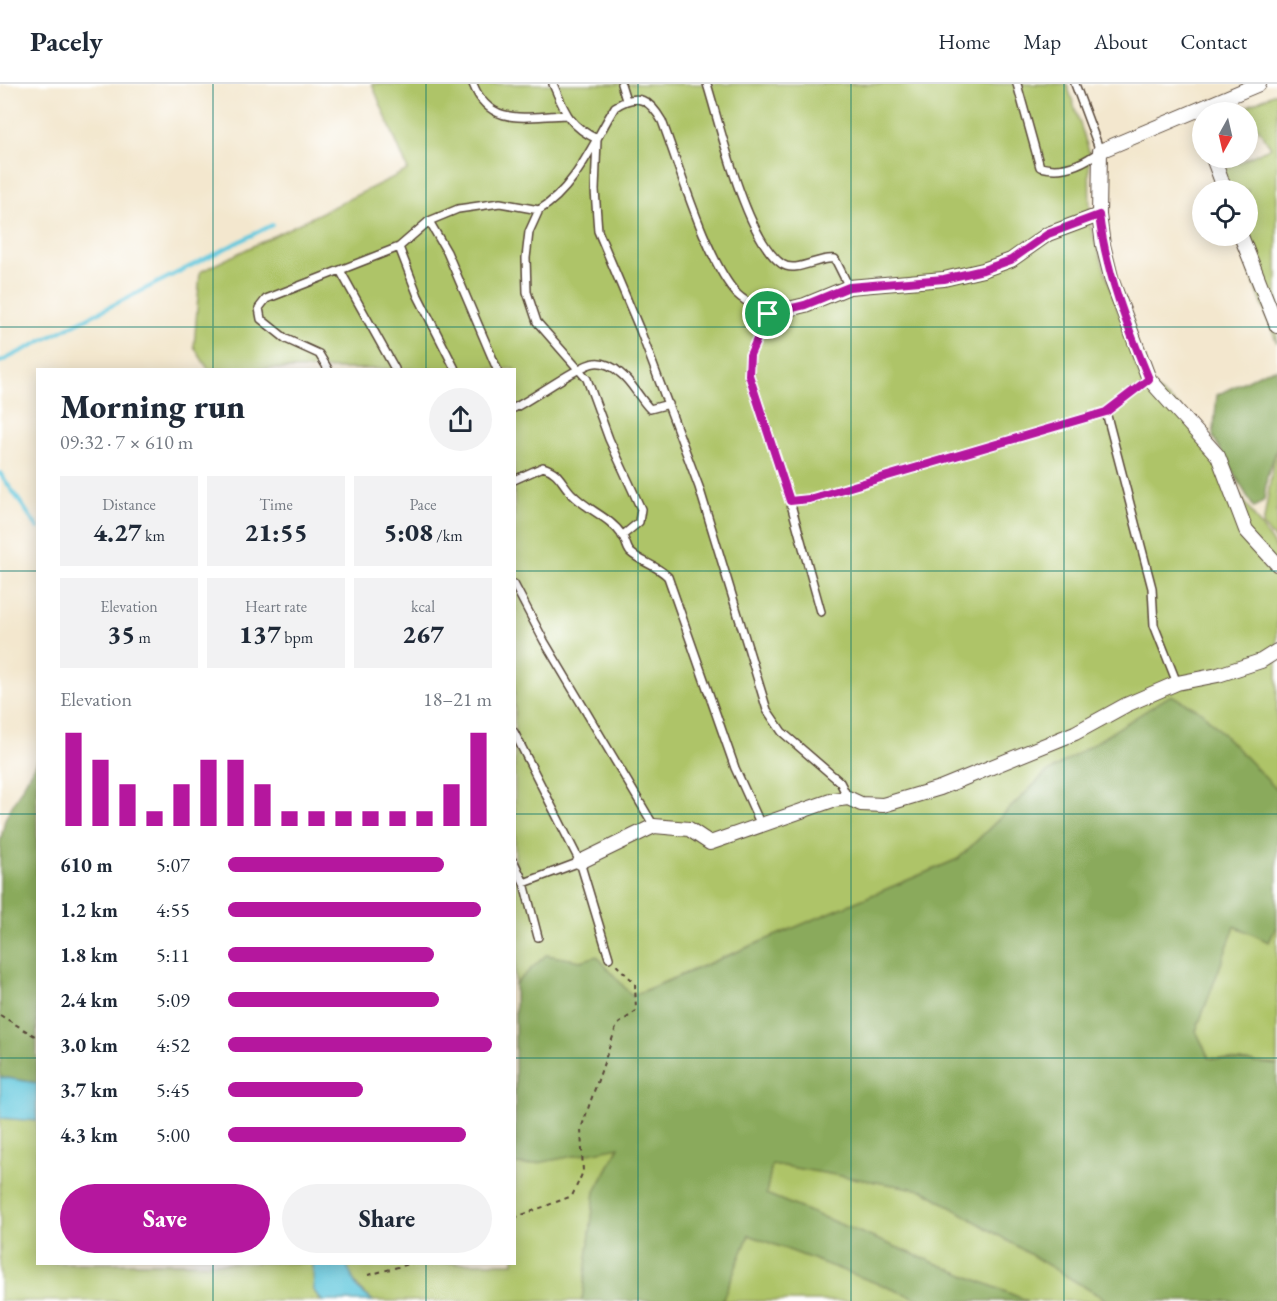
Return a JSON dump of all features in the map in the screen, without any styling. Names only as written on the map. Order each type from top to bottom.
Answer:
[{"type":"street","points":[[1224,102],[1259,84]]},
{"type":"street","points":[[1192,117],[1100,151],[1099,215],[1103,245],[1112,281],[1149,379],[1218,456],[1246,530],[1277,564]]},
{"type":"street","points":[[768,314],[805,305],[849,287],[944,279],[983,270],[1011,260],[1048,234],[1099,215]]},
{"type":"street","points":[[1245,246],[1277,326]]},
{"type":"street","points":[[580,862],[654,826],[689,829],[710,843],[833,800],[848,798],[861,804],[883,805],[950,784],[1075,733],[1126,705],[1177,683],[1218,675],[1250,664],[1277,651]]},
{"type":"lane","points":[[473,84],[478,97],[489,110],[506,116],[566,115]]},
{"type":"lane","points":[[553,84],[566,115],[578,130],[597,138]]},
{"type":"lane","points":[[621,84],[626,100]]},
{"type":"lane","points":[[706,84],[724,153],[766,248],[783,265],[794,267],[829,258],[835,259],[849,287]]},
{"type":"lane","points":[[1017,84],[1040,167],[1052,170],[1085,163],[1100,151],[1076,84]]},
{"type":"lane","points":[[622,536],[639,522],[641,509],[609,439],[587,379],[537,322],[527,292],[526,258],[529,232],[539,210],[552,202],[563,190],[615,107],[626,100],[640,99],[653,106],[662,121],[710,247],[726,280],[739,296],[768,314],[750,355],[749,375],[790,501],[821,612]]},
{"type":"lane","points":[[597,138],[595,190],[598,231],[669,404],[699,487],[767,710],[782,732],[840,782],[848,798]]},
{"type":"lane","points":[[327,368],[319,354],[286,339],[261,319],[259,308],[266,299],[399,248],[429,221],[458,209],[500,203],[539,210]]},
{"type":"lane","points":[[429,221],[447,252],[497,368]]},
{"type":"lane","points":[[399,248],[418,296],[454,368]]},
{"type":"lane","points":[[341,272],[394,368]]},
{"type":"lane","points":[[516,407],[539,395],[578,368],[596,363],[610,365],[622,374],[650,409],[669,404]]},
{"type":"lane","points":[[790,501],[809,499],[1106,412],[1149,379]]},
{"type":"lane","points":[[1106,412],[1152,588],[1154,625],[1177,683]]},
{"type":"lane","points":[[516,479],[543,467],[554,471],[570,493],[609,521],[622,536],[628,550],[642,561],[657,565],[668,577],[735,768],[761,825]]},
{"type":"lane","points":[[516,588],[544,641],[654,826]]},
{"type":"lane","points":[[516,736],[580,862],[609,958]]},
{"type":"lane","points":[[524,882],[580,862]]},
{"type":"lane","points":[[516,866],[524,882],[538,937]]},
{"type":"path","points":[[516,1217],[572,1196],[583,1172],[581,1129],[617,1025],[636,1011],[635,982],[609,958]]},
{"type":"path","points":[[0,1015],[36,1037]]},
{"type":"path","points":[[368,1275],[406,1265]]},
{"type":"green space","points":[[372,84],[1067,84],[1089,151],[1090,225],[1140,377],[1181,408],[1277,550],[1277,790],[1202,712],[1045,774],[958,859],[631,996],[597,957],[581,961],[546,955],[516,983],[516,368],[207,368],[194,347],[200,272],[408,170]]},
{"type":"green space","points":[[1277,92],[1277,343],[1240,246],[1258,246],[1258,180],[1215,180],[1213,175],[1228,168],[1258,168],[1258,153],[1271,147],[1258,128],[1256,102]]},
{"type":"green space","points":[[1277,369],[1277,448],[1267,477],[1264,500],[1254,508],[1213,437],[1217,395],[1265,371]]},
{"type":"green space","points":[[1277,440],[1277,542],[1263,526]]},
{"type":"green space","points":[[1171,695],[1202,712],[1277,790],[1277,925],[1269,942],[1235,926],[1196,1031],[1209,1058],[1277,1065],[1277,1301],[1108,1301],[923,1190],[772,1164],[766,1194],[1028,1301],[924,1301],[749,1235],[722,1301],[582,1301],[595,1192],[619,1147],[528,1165],[516,1164],[516,983],[546,955],[581,961],[597,956],[632,996],[958,859],[1045,774]]},
{"type":"green space","points":[[36,762],[36,1083],[0,1077],[0,843],[5,819]]},
{"type":"green space","points":[[1277,925],[1277,1065],[1209,1058],[1196,1031],[1235,926],[1269,942]]},
{"type":"green space","points":[[20,1117],[36,1121],[36,1265],[313,1265],[314,1291],[322,1301],[0,1301],[0,1118]]},
{"type":"green space","points":[[619,1146],[595,1192],[582,1301],[373,1301],[352,1279],[347,1265],[516,1265],[516,1164],[528,1165]]},
{"type":"green space","points":[[772,1164],[923,1190],[1108,1301],[1028,1301],[766,1194]]},
{"type":"green space","points":[[749,1235],[924,1301],[722,1301]]},
{"type":"water","points":[[0,1077],[36,1083],[36,1121],[0,1118]]},
{"type":"water","points":[[313,1265],[347,1265],[357,1288],[373,1301],[322,1301],[314,1291]]},
{"type":"waterway","points":[[0,362],[272,225]]},
{"type":"waterway","points":[[0,473],[36,525]]},
{"type":"route","points":[[1099,215],[1103,245],[1112,281],[1149,379],[1106,412],[997,442],[809,499],[790,501],[749,375],[750,355],[768,314],[805,305],[849,287],[944,279],[983,270],[1011,260],[1048,234],[1099,215]]}]
